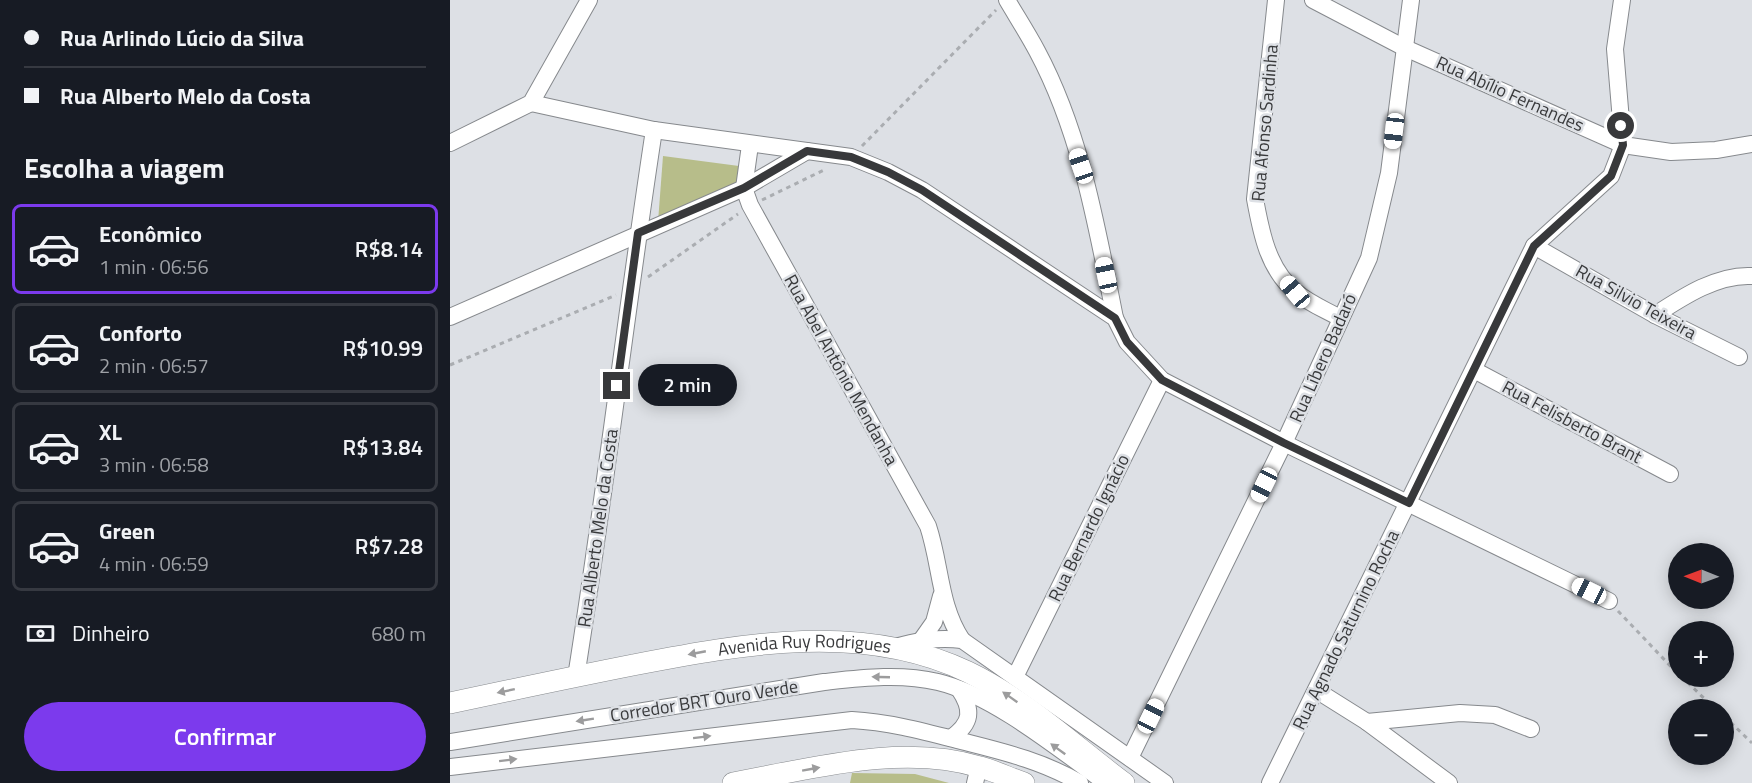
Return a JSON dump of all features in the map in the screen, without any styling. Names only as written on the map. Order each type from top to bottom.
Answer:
[{"type":"main road","name":"Avenida Ruy Rodrigues","points":[[450,703],[576,676],[755,643],[817,640],[890,649],[943,662],[988,683],[1124,783]]},
{"type":"main road","points":[[450,716],[472,698]]},
{"type":"main road","points":[[733,783],[862,760],[931,760],[977,775],[1024,783]]},
{"type":"street","points":[[450,143],[531,103],[589,0]]},
{"type":"street","name":"Rua Afonso Sardinha","points":[[1276,0],[1256,199],[1261,229],[1268,253],[1278,272],[1295,292],[1341,318]]},
{"type":"street","name":"Rua Abílio Fernandes","points":[[1313,0],[1403,47],[1623,145],[1671,152],[1716,150],[1752,144]]},
{"type":"street","name":"Rua Líbero Badaró","points":[[1130,758],[1284,443],[1369,258],[1389,173],[1403,47],[1411,0]]},
{"type":"street","points":[[1622,0],[1615,50],[1623,145]]},
{"type":"street","points":[[1002,4],[1038,52],[1074,143],[1094,218],[1115,318],[1127,342],[1162,380],[1284,443],[1609,601]]},
{"type":"street","points":[[531,103],[654,130],[750,145],[851,157],[888,172],[922,190],[1115,318]]},
{"type":"street","name":"Rua Alberto Melo da Costa","points":[[576,676],[593,570],[629,290],[654,130]]},
{"type":"street","name":"Rua Abel Antônio Mendanha","points":[[750,145],[744,188],[750,205],[928,526],[935,547],[941,595],[950,622],[962,640]]},
{"type":"street","name":"Rua Agnado Saturnino Rocha","points":[[1270,783],[1534,246],[1611,176],[1623,145]]},
{"type":"street","points":[[450,317],[744,188],[807,151]]},
{"type":"street","name":"Rua Silvio Teixeira","points":[[1534,246],[1655,315],[1739,357]]},
{"type":"street","points":[[1655,315],[1687,294],[1736,275],[1752,276]]},
{"type":"street","name":"Rua Felisberto Brant","points":[[1474,370],[1671,474]]},
{"type":"street","name":"Rua Bernardo Ignácio","points":[[1016,677],[1162,380]]},
{"type":"street","name":"Rua Abel Antônio Mendanha","points":[[922,639],[934,622],[941,595]]},
{"type":"street","points":[[890,649],[922,639],[938,637],[962,640],[1165,783]]},
{"type":"street","name":"Corredor BRT Ouro Verde","points":[[450,742],[869,677],[918,679],[958,689],[988,704],[1048,742],[1106,783]]},
{"type":"street","points":[[951,738],[963,730],[969,716],[967,701],[958,689]]},
{"type":"street","points":[[1316,690],[1367,722],[1449,783]]},
{"type":"street","points":[[1367,722],[1460,713],[1495,715],[1531,729]]},
{"type":"street","name":"Corredor BRT Ouro Verde","points":[[450,767],[827,721],[872,721],[951,738],[1039,762],[1080,783]]},
{"type":"path","points":[[450,365],[629,290],[750,205],[851,157],[1002,4]]},
{"type":"path","points":[[1609,601],[1668,662]]},
{"type":"path","points":[[1692,687],[1705,699]]},
{"type":"path","points":[[1734,726],[1752,743]]},
{"type":"green space","points":[[663,156],[739,166],[737,187],[658,222]]},
{"type":"green space","points":[[852,773],[915,774],[949,783],[850,783]]},
{"type":"route","points":[[617,386],[638,233],[744,188],[807,151],[851,157],[873,165],[922,190],[1115,318],[1127,342],[1162,380],[1284,443],[1409,503],[1534,246],[1611,176],[1623,145],[1621,126]]}]
